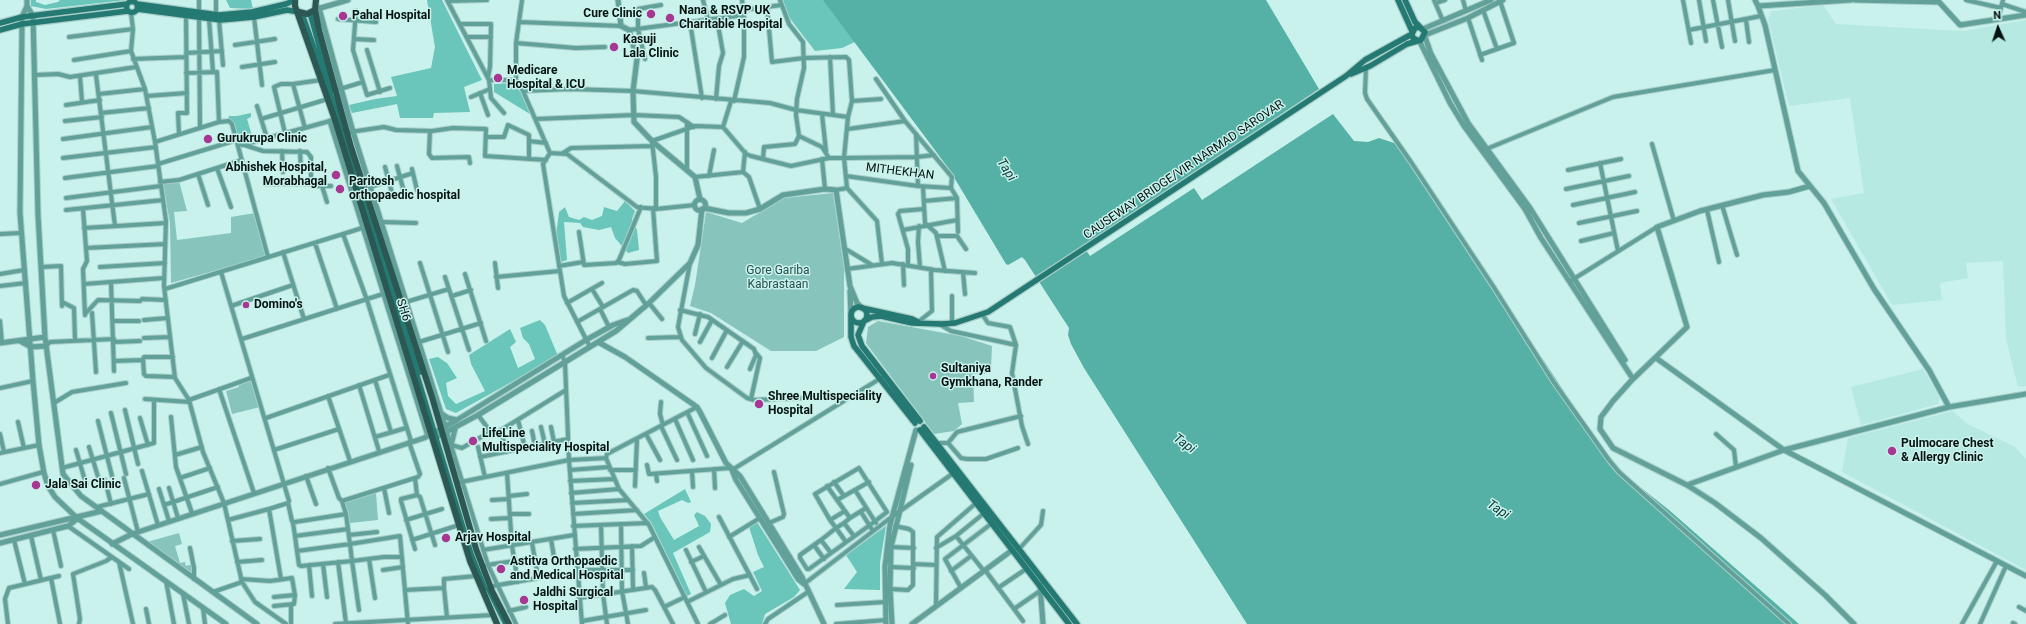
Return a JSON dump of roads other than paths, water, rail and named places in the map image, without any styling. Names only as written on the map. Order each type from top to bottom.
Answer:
[{"type":"main road","points":[[0,23],[22,17],[128,9],[135,4],[186,16],[199,15],[209,19],[252,12],[286,4],[295,0]]},
{"type":"main road","name":"SH6","points":[[295,0],[295,6],[300,13],[335,119],[385,293],[485,566],[509,624]]},
{"type":"main road","name":"SH6","points":[[316,0],[315,10],[319,30],[338,90],[436,434],[459,526],[476,576],[497,624]]},
{"type":"main road","points":[[1398,0],[1412,32],[1413,38],[1422,35]]},
{"type":"main road","points":[[1405,0],[1422,35]]},
{"type":"main road","points":[[0,30],[22,24],[128,9],[135,4],[218,17],[254,17],[287,10],[300,13],[315,10],[335,119]]},
{"type":"main road","points":[[300,13],[411,350],[412,359],[475,557],[496,608],[506,624]]},
{"type":"main road","points":[[1346,76],[1365,60],[1412,32],[1415,28],[1422,35]]},
{"type":"main road","points":[[1346,76],[1366,68],[1422,35]]},
{"type":"main road","name":"CAUSEWAY BRIDGE/VIR NARMAD SAROVAR","points":[[918,322],[938,324],[952,323],[988,312],[1346,76]]},
{"type":"main road","points":[[862,308],[866,314],[858,335],[860,342],[952,474],[1011,551],[1041,586],[1077,624]]},
{"type":"main road","points":[[918,322],[912,319],[862,308],[853,309],[851,316],[851,337],[854,346],[879,379],[917,422],[923,422],[920,429]]},
{"type":"main road","points":[[851,316],[854,322],[859,323],[872,317],[881,316],[912,323],[918,322]]},
{"type":"main road","points":[[920,429],[937,443],[1018,548],[1041,586],[1069,624]]},
{"type":"main road","points":[[436,434],[472,556],[500,624]]},
{"type":"street","points":[[28,0],[28,6],[33,16],[41,267],[45,337],[63,474],[81,496],[257,624]]},
{"type":"street","points":[[199,0],[200,128]]},
{"type":"street","points":[[216,0],[223,65]]},
{"type":"street","points":[[348,0],[315,10],[338,90],[363,82]]},
{"type":"street","points":[[486,0],[448,1],[488,79],[492,100],[504,113]]},
{"type":"street","points":[[522,0],[516,43],[516,80],[523,91],[550,153]]},
{"type":"street","points":[[618,0],[620,26]]},
{"type":"street","points":[[703,0],[708,20]]},
{"type":"street","points":[[723,127],[744,57],[744,13],[742,0]]},
{"type":"street","points":[[763,159],[764,147],[795,144],[799,136],[796,110],[804,68],[803,42],[789,24],[780,0]]},
{"type":"street","points":[[1443,21],[1435,2],[1445,0]]},
{"type":"street","points":[[1463,0],[1466,11]]},
{"type":"street","points":[[1422,35],[1443,21],[1482,2],[1491,0]]},
{"type":"street","points":[[1684,0],[1691,43]]},
{"type":"street","points":[[1699,0],[1706,41]]},
{"type":"street","points":[[1713,0],[1722,47]]},
{"type":"street","points":[[1728,0],[1735,42]]},
{"type":"street","points":[[1755,0],[1761,16],[1775,70],[1798,171],[1824,203],[1874,289],[1929,370],[1950,407]]},
{"type":"street","points":[[1758,6],[1851,0]]},
{"type":"street","points":[[1856,0],[1938,2],[1960,25],[1998,20],[2026,13]]},
{"type":"street","points":[[1966,0],[2002,4],[2026,13]]},
{"type":"street","points":[[1422,35],[1468,18],[1502,1],[1514,42],[1480,55]]},
{"type":"street","points":[[1998,20],[2002,4]]},
{"type":"street","points":[[645,59],[638,29],[638,8],[661,5]]},
{"type":"street","points":[[519,22],[620,26],[629,30],[717,19],[766,7],[781,5]]},
{"type":"street","points":[[28,6],[22,17],[21,233],[39,444],[48,486],[55,497],[77,518],[166,581],[220,622],[226,624]]},
{"type":"street","points":[[766,7],[771,61],[830,57],[846,57],[849,59],[852,101],[848,117],[844,158],[847,188],[877,221],[882,264]]},
{"type":"street","points":[[128,9],[133,29],[130,51],[147,96],[156,144],[166,223],[164,289],[175,377],[190,401],[202,447],[224,503],[241,581],[255,602],[286,624]]},
{"type":"street","points":[[1483,10],[1498,49]]},
{"type":"street","points":[[356,11],[353,53],[368,95],[390,88]]},
{"type":"street","points":[[179,134],[178,113],[187,113],[186,16]]},
{"type":"street","points":[[1689,30],[1761,16]]},
{"type":"street","points":[[254,17],[262,85]]},
{"type":"street","points":[[1468,18],[1482,60]]},
{"type":"street","points":[[209,19],[213,72]]},
{"type":"street","points":[[338,19],[376,22]]},
{"type":"street","points":[[716,99],[719,66],[723,54],[717,19]]},
{"type":"street","points":[[1746,20],[1749,42]]},
{"type":"street","points":[[690,22],[702,98]]},
{"type":"street","points":[[460,24],[490,23],[492,37],[488,79]]},
{"type":"street","points":[[69,37],[133,29]]},
{"type":"street","points":[[629,30],[638,59],[633,91],[634,122],[652,143],[695,177],[700,199],[705,203],[698,245],[690,263],[680,310],[678,323],[680,337],[706,368],[751,399],[851,396]]},
{"type":"street","points":[[1422,35],[1468,123],[1485,150],[1530,208],[1572,280],[1634,378]]},
{"type":"street","points":[[467,37],[492,37]]},
{"type":"street","points":[[235,45],[257,43],[275,39]]},
{"type":"street","points":[[354,39],[374,40]]},
{"type":"street","points":[[516,43],[576,48],[604,46]]},
{"type":"street","points":[[367,50],[380,92]]},
{"type":"street","points":[[74,60],[130,51]]},
{"type":"street","points":[[133,59],[222,51]]},
{"type":"street","points":[[830,57],[833,115]]},
{"type":"street","points":[[242,67],[275,62]]},
{"type":"street","points":[[35,75],[96,75],[136,67]]},
{"type":"street","points":[[1366,68],[1365,92],[1367,99],[1411,162],[1493,286],[1553,381],[1609,460],[1619,472],[1789,624]]},
{"type":"street","points":[[1485,150],[1613,97],[1775,70]]},
{"type":"street","points":[[186,73],[217,72],[219,122]]},
{"type":"street","points":[[96,75],[112,192],[115,226]]},
{"type":"street","points":[[80,76],[82,102]]},
{"type":"street","points":[[488,79],[516,80]]},
{"type":"street","points":[[876,79],[905,121],[952,177],[951,188],[957,198],[958,232]]},
{"type":"street","points":[[286,133],[274,87],[280,84],[293,84],[321,80]]},
{"type":"street","points":[[293,84],[305,128]]},
{"type":"street","points":[[99,94],[145,89]]},
{"type":"street","points":[[523,91],[570,89],[633,91],[732,101],[770,103],[796,110],[848,117]]},
{"type":"street","points":[[471,97],[490,90]]},
{"type":"street","points":[[147,96],[186,92]]},
{"type":"street","points":[[480,93],[488,115]]},
{"type":"street","points":[[261,119],[328,99]]},
{"type":"street","points":[[852,101],[881,99]]},
{"type":"street","points":[[66,104],[100,100]]},
{"type":"street","points":[[257,106],[267,138]]},
{"type":"street","points":[[65,121],[149,108]]},
{"type":"street","points":[[822,114],[828,158]]},
{"type":"street","points":[[536,119],[634,115],[679,117],[694,127]]},
{"type":"street","points":[[65,178],[158,165],[239,143],[267,138],[335,119],[362,228],[385,293],[242,339]]},
{"type":"street","points":[[63,158],[156,144],[179,134],[219,122],[229,121],[232,124],[239,143],[242,160],[268,257]]},
{"type":"street","points":[[848,129],[905,121]]},
{"type":"street","points":[[687,122],[687,170]]},
{"type":"street","points":[[486,138],[504,137],[508,125],[528,135],[529,159]]},
{"type":"street","points":[[63,139],[152,127]]},
{"type":"street","points":[[436,434],[442,414],[382,222],[350,132],[384,127],[394,130],[430,131],[450,129],[486,129],[485,156],[546,160]]},
{"type":"street","points":[[562,153],[571,148],[652,143],[694,127],[723,127],[749,155],[791,166],[828,158],[917,157],[934,155]]},
{"type":"street","points":[[430,131],[430,154],[432,158],[469,157],[470,163]]},
{"type":"street","points":[[916,134],[917,157],[924,201],[925,223],[934,230],[937,236],[945,271]]},
{"type":"street","points":[[799,136],[822,147],[826,152]]},
{"type":"street","points":[[529,141],[546,143]]},
{"type":"street","points":[[239,143],[263,151],[307,152],[310,157],[311,184]]},
{"type":"street","points":[[579,232],[583,262],[586,266],[617,262],[625,264],[657,261],[654,209],[657,181],[652,143]]},
{"type":"street","points":[[1652,144],[1674,221]]},
{"type":"street","points":[[709,176],[714,150]]},
{"type":"street","points":[[282,151],[283,172]]},
{"type":"street","points":[[300,151],[301,171]]},
{"type":"street","points":[[743,172],[745,152]]},
{"type":"street","points":[[550,153],[567,154],[637,207],[654,209],[695,205]]},
{"type":"street","points":[[550,153],[543,164],[564,296],[590,347]]},
{"type":"street","points":[[822,159],[824,189]]},
{"type":"street","points":[[1568,170],[1621,159]]},
{"type":"street","points":[[66,198],[161,184],[179,180],[242,160]]},
{"type":"street","points":[[1600,163],[1618,251]]},
{"type":"street","points":[[397,166],[404,192]]},
{"type":"street","points":[[385,167],[392,193]]},
{"type":"street","points":[[217,168],[231,207]]},
{"type":"street","points":[[370,187],[400,177],[412,171],[417,190]]},
{"type":"street","points":[[695,177],[743,172],[749,177],[760,209]]},
{"type":"street","points":[[198,174],[208,205]]},
{"type":"street","name":"MITHEKHAN","points":[[846,176],[921,186],[951,188]]},
{"type":"street","points":[[1566,189],[1629,176]]},
{"type":"street","points":[[265,184],[311,184],[314,186],[331,186]]},
{"type":"street","points":[[322,186],[327,202]]},
{"type":"street","points":[[1572,280],[1657,227],[1707,210],[1810,186]]},
{"type":"street","points":[[695,205],[697,209],[735,214],[746,213],[760,209],[783,195],[824,189],[836,190],[847,188]]},
{"type":"street","points":[[836,190],[850,286],[851,316]]},
{"type":"street","points":[[1573,206],[1607,197],[1635,192]]},
{"type":"street","points":[[924,201],[957,198]]},
{"type":"street","points":[[695,205],[695,202],[700,199]]},
{"type":"street","points":[[66,210],[163,200]]},
{"type":"street","points":[[1722,206],[1737,255]]},
{"type":"street","points":[[617,262],[640,207]]},
{"type":"street","points":[[83,209],[87,261],[83,266],[85,315],[98,300],[112,302],[166,300]]},
{"type":"street","points":[[904,285],[908,252],[898,214],[900,212],[924,209]]},
{"type":"street","points":[[1707,210],[1719,262]]},
{"type":"street","points":[[1579,223],[1637,211]]},
{"type":"street","points":[[903,230],[957,220]]},
{"type":"street","points":[[382,222],[416,223]]},
{"type":"street","points":[[84,228],[166,223]]},
{"type":"street","points":[[919,226],[920,267]]},
{"type":"street","points":[[1657,227],[1687,327],[1634,378],[1601,417],[1600,429],[1614,448],[1687,485],[1715,503],[1761,538],[1825,595],[1854,624]]},
{"type":"street","points":[[164,289],[362,228]]},
{"type":"street","points":[[0,234],[21,233]]},
{"type":"street","points":[[1581,241],[1614,233]]},
{"type":"street","points":[[342,501],[420,476],[367,300],[343,234]]},
{"type":"street","points":[[937,236],[957,236],[966,249]]},
{"type":"street","points":[[315,243],[337,309]]},
{"type":"street","points":[[86,248],[165,244]]},
{"type":"street","points":[[844,247],[872,265]]},
{"type":"street","points":[[282,252],[304,319]]},
{"type":"street","points":[[559,266],[583,262]]},
{"type":"street","points":[[100,267],[165,263]]},
{"type":"street","points":[[420,263],[448,352]]},
{"type":"street","points":[[495,263],[498,288]]},
{"type":"street","points":[[112,544],[132,534],[192,513],[284,484],[379,451],[456,428],[616,331],[627,320],[648,304],[690,263]]},
{"type":"street","points":[[847,269],[882,264],[906,264],[945,271],[975,273]]},
{"type":"street","points":[[41,267],[61,266],[62,304],[74,308],[75,340]]},
{"type":"street","points":[[918,322],[932,311],[931,269]]},
{"type":"street","points":[[0,274],[24,270]]},
{"type":"street","points":[[496,277],[560,271]]},
{"type":"street","points":[[221,272],[242,339],[251,378],[266,418],[289,501],[288,503],[292,522]]},
{"type":"street","points":[[963,272],[965,294]]},
{"type":"street","points":[[465,274],[486,341]]},
{"type":"street","points":[[445,277],[469,350]]},
{"type":"street","points":[[84,284],[164,278]]},
{"type":"street","points":[[111,282],[114,371]]},
{"type":"street","points":[[0,286],[26,283]]},
{"type":"street","points":[[567,303],[602,283]]},
{"type":"street","points":[[231,306],[293,286]]},
{"type":"street","points":[[850,286],[856,303],[862,308]]},
{"type":"street","points":[[406,302],[449,289]]},
{"type":"street","points":[[592,289],[609,327]]},
{"type":"street","points":[[577,322],[634,289],[662,319]]},
{"type":"street","points":[[452,296],[470,290]]},
{"type":"street","points":[[952,296],[952,323]]},
{"type":"street","points":[[680,310],[700,314],[712,320],[743,341],[760,358],[751,399]]},
{"type":"street","points":[[92,313],[96,372]]},
{"type":"street","points":[[696,334],[700,314]]},
{"type":"street","points":[[982,314],[988,323],[1010,327],[1016,345],[1012,373],[1028,444]]},
{"type":"street","points":[[113,321],[168,318]]},
{"type":"street","points":[[436,434],[586,340],[609,327],[627,320]]},
{"type":"street","points":[[700,342],[712,320]]},
{"type":"street","points":[[0,321],[1,343],[20,342],[30,338],[45,337],[50,342]]},
{"type":"street","points":[[419,342],[481,323]]},
{"type":"street","points":[[938,324],[951,331],[1016,345]]},
{"type":"street","points":[[712,358],[727,330]]},
{"type":"street","points":[[144,338],[170,337]]},
{"type":"street","points":[[648,338],[680,337]]},
{"type":"street","points":[[20,342],[31,347],[46,346],[50,342],[75,340],[94,339],[140,341]]},
{"type":"street","points":[[727,367],[743,341]]},
{"type":"street","points":[[598,342],[625,357],[696,407],[726,463],[740,476],[802,577],[824,624]]},
{"type":"street","points":[[750,369],[756,353]]},
{"type":"street","points":[[562,355],[565,362],[570,481],[582,623],[646,610]]},
{"type":"street","points":[[114,361],[143,360],[144,357],[173,357]]},
{"type":"street","points":[[1656,358],[1784,450],[2026,576]]},
{"type":"street","points":[[143,360],[145,375],[175,377]]},
{"type":"street","points":[[266,418],[389,375]]},
{"type":"street","points":[[648,465],[648,474],[731,469],[884,375]]},
{"type":"street","points":[[145,399],[190,401],[251,378]]},
{"type":"street","points":[[375,380],[391,432]]},
{"type":"street","points":[[0,388],[33,381]]},
{"type":"street","points":[[54,403],[69,393],[126,383]]},
{"type":"street","points":[[359,385],[379,451]]},
{"type":"street","points":[[219,389],[254,493]]},
{"type":"street","points":[[478,415],[493,435],[566,390]]},
{"type":"street","points":[[1687,485],[1784,450],[1950,407],[2026,394]]},
{"type":"street","points":[[328,396],[350,461]]},
{"type":"street","points":[[62,468],[148,445],[154,442],[154,400]]},
{"type":"street","points":[[661,402],[660,414],[662,425],[678,460]]},
{"type":"street","points":[[696,407],[607,454],[606,458],[619,489],[648,523],[698,624]]},
{"type":"street","points":[[125,410],[138,464]]},
{"type":"street","points":[[111,412],[122,452],[125,476],[138,532]]},
{"type":"street","points":[[687,412],[707,456]]},
{"type":"street","points":[[442,414],[448,418],[457,420]]},
{"type":"street","points":[[948,443],[957,432],[1021,416]]},
{"type":"street","points":[[171,417],[175,455],[180,478],[192,513]]},
{"type":"street","points":[[140,418],[148,445]]},
{"type":"street","points":[[674,419],[693,460]]},
{"type":"street","points":[[518,420],[525,448]]},
{"type":"street","points":[[98,421],[112,476]]},
{"type":"street","points":[[18,422],[24,448]]},
{"type":"street","points":[[541,427],[545,444]]},
{"type":"street","points":[[375,437],[406,428]]},
{"type":"street","points":[[456,428],[451,445],[461,482],[483,550],[485,566],[535,558]]},
{"type":"street","points":[[551,428],[554,442]]},
{"type":"street","points":[[274,450],[339,429]]},
{"type":"street","points":[[892,624],[890,589],[891,547],[920,429]]},
{"type":"street","points":[[836,624],[886,622],[886,552],[893,516],[920,429]]},
{"type":"street","points":[[501,430],[506,452]]},
{"type":"street","points":[[532,431],[535,446]]},
{"type":"street","points":[[436,434],[451,445],[462,448],[490,432]]},
{"type":"street","points":[[0,434],[2,453],[39,444]]},
{"type":"street","points":[[646,434],[660,460]]},
{"type":"street","points":[[1716,434],[1734,450],[1736,467]]},
{"type":"street","points":[[480,457],[568,439]]},
{"type":"street","points":[[635,486],[637,439]]},
{"type":"street","points":[[937,443],[948,443],[962,458],[967,459],[986,459],[1018,448]]},
{"type":"street","points":[[89,447],[99,480]]},
{"type":"street","points":[[175,455],[202,447]]},
{"type":"street","points":[[478,447],[485,477]]},
{"type":"street","points":[[76,450],[86,484]]},
{"type":"street","points":[[461,482],[569,460],[606,458]]},
{"type":"street","points":[[180,478],[210,468]]},
{"type":"street","points":[[328,468],[346,514],[359,610]]},
{"type":"street","points":[[846,542],[836,528],[830,520],[814,495],[859,468],[887,511],[870,525],[809,569],[806,568],[800,557],[836,528],[866,508]]},
{"type":"street","points":[[731,469],[736,480],[798,579],[804,584]]},
{"type":"street","points":[[142,470],[158,525]]},
{"type":"street","points":[[570,470],[636,470]]},
{"type":"street","points":[[714,470],[715,488]]},
{"type":"street","points":[[804,584],[899,511],[958,470]]},
{"type":"street","points":[[692,471],[693,487]]},
{"type":"street","points":[[0,484],[44,472]]},
{"type":"street","points":[[769,523],[783,517],[784,514],[774,472]]},
{"type":"street","points":[[507,473],[512,532]]},
{"type":"street","points":[[656,474],[656,481]]},
{"type":"street","points":[[306,476],[316,504]]},
{"type":"street","points":[[415,478],[417,495],[420,497],[435,544]]},
{"type":"street","points":[[570,481],[614,479]]},
{"type":"street","points":[[105,480],[110,504]]},
{"type":"street","points":[[834,482],[844,496]]},
{"type":"street","points":[[837,500],[869,482]]},
{"type":"street","points":[[827,486],[850,518]]},
{"type":"street","points":[[164,505],[218,487]]},
{"type":"street","points":[[169,488],[178,518]]},
{"type":"street","points":[[384,488],[389,513]]},
{"type":"street","points":[[159,489],[169,521]]},
{"type":"street","points":[[571,493],[619,489]]},
{"type":"street","points":[[855,490],[879,527]]},
{"type":"street","points":[[0,535],[77,518],[110,504],[149,494]]},
{"type":"street","points":[[492,500],[527,494]]},
{"type":"street","points":[[415,549],[401,500],[417,495]]},
{"type":"street","points":[[572,503],[628,500]]},
{"type":"street","points":[[228,520],[288,503]]},
{"type":"street","points":[[936,606],[936,548],[938,534],[975,504]]},
{"type":"street","points":[[269,509],[280,580]]},
{"type":"street","points":[[406,520],[442,509]]},
{"type":"street","points":[[573,514],[637,510]]},
{"type":"street","points":[[830,520],[845,511]]},
{"type":"street","points":[[912,624],[984,570],[1011,551],[1018,548],[1041,525],[1043,511]]},
{"type":"street","points":[[860,512],[873,531]]},
{"type":"street","points":[[346,514],[293,523],[299,565],[323,564],[352,560],[402,558]]},
{"type":"street","points":[[491,519],[529,514]]},
{"type":"street","points":[[936,548],[956,536],[983,514]]},
{"type":"street","points":[[719,517],[757,589]]},
{"type":"street","points":[[0,543],[68,526],[77,518]]},
{"type":"street","points":[[729,536],[760,518]]},
{"type":"street","points":[[573,526],[648,523]]},
{"type":"street","points":[[844,523],[854,536]]},
{"type":"street","points":[[621,524],[622,591],[628,624]]},
{"type":"street","points":[[961,588],[950,571],[945,559],[991,524]]},
{"type":"street","points":[[601,525],[602,594],[607,624]]},
{"type":"street","points":[[68,526],[129,569]]},
{"type":"street","points":[[412,540],[459,526]]},
{"type":"street","points":[[890,589],[908,590],[912,588],[914,566],[913,532],[909,529],[895,526]]},
{"type":"street","points":[[295,536],[348,529]]},
{"type":"street","points":[[53,530],[61,566]]},
{"type":"street","points":[[349,535],[377,532]]},
{"type":"street","points":[[483,550],[574,535]]},
{"type":"street","points":[[31,536],[41,580]]},
{"type":"street","points":[[297,551],[400,536],[408,622]]},
{"type":"street","points":[[575,549],[643,545],[655,536]]},
{"type":"street","points":[[956,536],[1023,621]]},
{"type":"street","points":[[232,542],[260,539]]},
{"type":"street","points":[[551,539],[554,557]]},
{"type":"street","points":[[14,540],[25,584]]},
{"type":"street","points":[[821,540],[831,553]]},
{"type":"street","points":[[532,543],[537,571]]},
{"type":"street","points":[[814,545],[824,559]]},
{"type":"street","points":[[512,546],[518,582]]},
{"type":"street","points":[[632,546],[634,589]]},
{"type":"street","points":[[699,547],[721,585]]},
{"type":"street","points":[[891,547],[914,548]]},
{"type":"street","points":[[190,548],[194,568],[194,579]]},
{"type":"street","points":[[686,550],[706,592]]},
{"type":"street","points":[[691,562],[704,556]]},
{"type":"street","points":[[950,571],[971,556]]},
{"type":"street","points":[[79,624],[80,619],[73,574],[106,561],[112,557]]},
{"type":"street","points":[[369,559],[375,598]]},
{"type":"street","points":[[237,562],[262,560]]},
{"type":"street","points":[[118,561],[133,624]]},
{"type":"street","points":[[1962,624],[1997,561]]},
{"type":"street","points":[[338,562],[344,624]]},
{"type":"street","points":[[323,564],[327,597]]},
{"type":"street","points":[[309,565],[312,596]]},
{"type":"street","points":[[890,567],[936,565]]},
{"type":"street","points":[[1980,624],[2006,566]]},
{"type":"street","points":[[383,570],[403,567]]},
{"type":"street","points":[[998,588],[1026,569]]},
{"type":"street","points":[[577,570],[633,570]]},
{"type":"street","points":[[644,573],[646,587]]},
{"type":"street","points":[[687,602],[721,585],[750,575]]},
{"type":"street","points":[[8,624],[5,599],[9,588],[59,576]]},
{"type":"street","points":[[447,617],[444,579],[476,576]]},
{"type":"street","points":[[51,578],[60,624]]},
{"type":"street","points":[[213,592],[241,581],[270,581],[292,578],[295,604],[292,605],[291,624]]},
{"type":"street","points":[[516,624],[493,586],[538,578]]},
{"type":"street","points":[[166,581],[174,624]]},
{"type":"street","points":[[1014,609],[1041,586]]},
{"type":"street","points":[[1041,586],[1043,624]]},
{"type":"street","points":[[580,598],[646,587],[654,588],[673,624]]},
{"type":"street","points":[[405,590],[444,588]]},
{"type":"street","points":[[765,624],[768,618],[808,592]]},
{"type":"street","points":[[183,594],[189,624]]},
{"type":"street","points":[[274,597],[295,595]]},
{"type":"street","points":[[664,607],[685,597]]},
{"type":"street","points":[[0,600],[5,599]]},
{"type":"street","points":[[837,605],[885,602]]},
{"type":"street","points":[[274,606],[292,605]]},
{"type":"street","points":[[509,611],[526,607]]},
{"type":"street","points":[[2019,607],[2026,611]]},
{"type":"street","points":[[203,608],[206,624]]},
{"type":"street","points":[[146,609],[149,624]]},
{"type":"street","points":[[335,624],[408,622],[447,617],[493,615]]},
{"type":"street","points":[[710,624],[724,615]]},
{"type":"water","name":"Tapi","points":[[823,0],[1266,0],[1319,89],[1083,246],[1090,256],[1194,188],[1202,200],[1333,114],[1354,141],[1368,142],[1379,138],[1397,144],[1464,240],[1606,455],[1630,479],[1669,510],[1799,624],[1247,624],[1084,368],[1071,344],[1068,335],[1069,328],[1025,260],[1022,257],[1008,265],[1006,264],[949,169]]},
{"type":"place","name":"Cure Clinic","points":[[651,14]]},
{"type":"place","name":"Pahal Hospital","points":[[343,16]]},
{"type":"place","name":"Nana & RSVP UK Charitable Hospital","points":[[670,18]]},
{"type":"place","name":"Kasuji Lala Clinic","points":[[614,47]]},
{"type":"place","name":"Medicare Hospital & ICU","points":[[498,78]]},
{"type":"place","name":"Gurukrupa Clinic","points":[[208,139]]},
{"type":"place","name":"Abhishek Hospital, Morabhagal","points":[[336,175]]},
{"type":"place","name":"Paritosh orthopaedic hospital","points":[[340,189]]},
{"type":"place","name":"Domino's","points":[[246,305]]},
{"type":"place","name":"Sultaniya Gymkhana, Rander","points":[[933,376]]},
{"type":"place","name":"Shree Multispeciality Hospital","points":[[759,404]]},
{"type":"place","name":"LifeLine Multispeciality Hospital","points":[[473,441]]},
{"type":"place","name":"Pulmocare Chest & Allergy Clinic","points":[[1892,451]]},
{"type":"place","name":"Jala Sai Clinic","points":[[36,485]]},
{"type":"place","name":"Arjav Hospital","points":[[446,538]]},
{"type":"place","name":"Astitva Orthopaedic and Medical Hospital","points":[[501,569]]},
{"type":"place","name":"Jaldhi Surgical Hospital","points":[[524,600]]},
{"type":"park label","name":"Gore Gariba Kabrastaan","points":[[778,278]]}]
